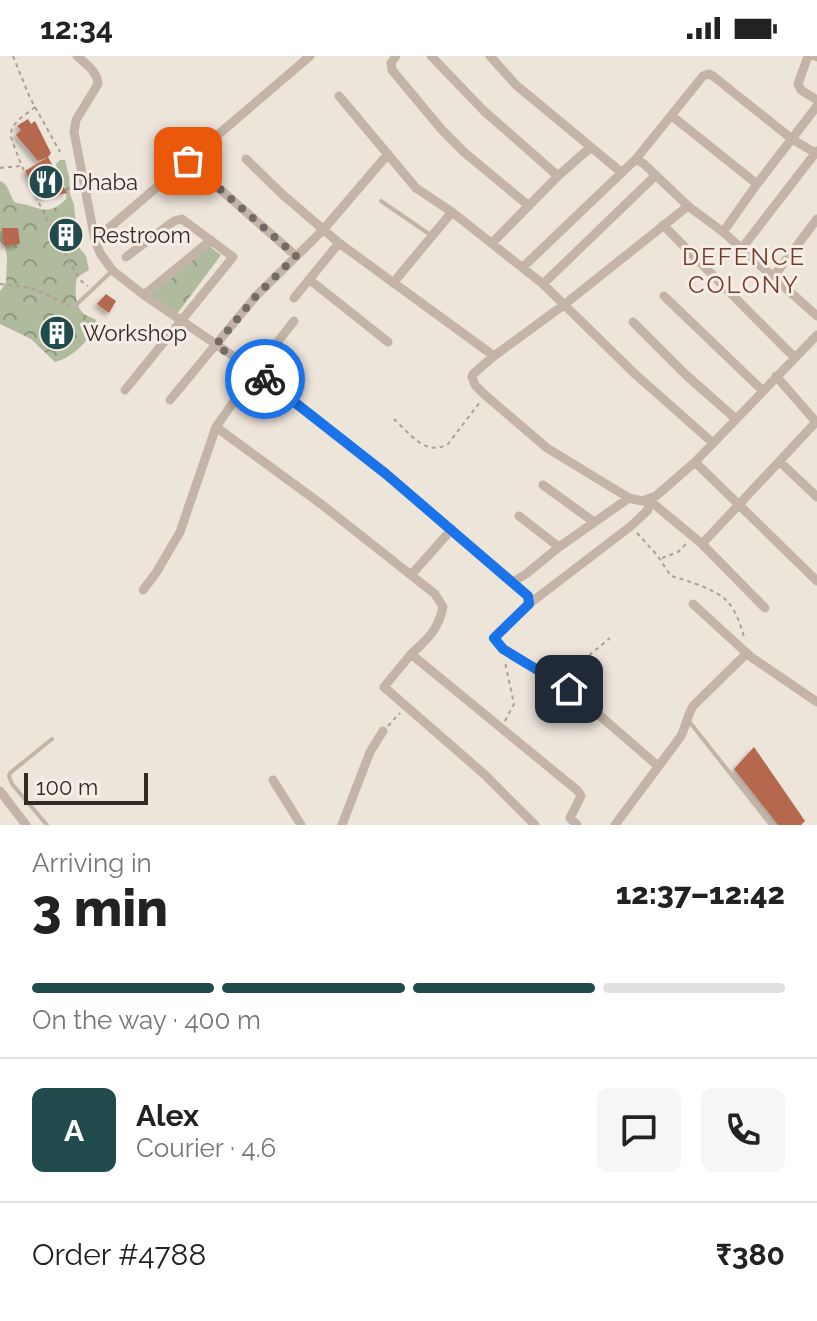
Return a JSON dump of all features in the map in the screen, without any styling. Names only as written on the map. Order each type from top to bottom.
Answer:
[{"type":"street","points":[[77,56],[98,78],[98,84],[76,120],[74,132],[95,240],[113,271],[255,371],[386,474],[513,582],[528,596],[529,604]]},
{"type":"street","points":[[95,240],[310,56]]},
{"type":"street","points":[[396,56],[391,63],[392,70],[442,130],[529,206]]},
{"type":"street","points":[[431,56],[484,111],[558,176]]},
{"type":"street","points":[[490,56],[516,85],[621,172]]},
{"type":"street","points":[[723,232],[817,103],[798,84],[808,56]]},
{"type":"street","points":[[523,267],[636,159],[703,76],[709,74],[792,139],[817,153],[742,248]]},
{"type":"street","points":[[339,96],[416,188],[452,212],[543,284],[635,374],[713,443]]},
{"type":"street","points":[[672,116],[757,184]]},
{"type":"street","points":[[492,243],[591,147]]},
{"type":"street","points":[[170,400],[256,296],[323,230],[388,154]]},
{"type":"street","points":[[246,159],[339,243],[494,356]]},
{"type":"street","points":[[636,159],[817,316]]},
{"type":"street","points":[[188,161],[296,256]]},
{"type":"street","points":[[543,284],[655,176]]},
{"type":"street","points":[[688,206],[494,356],[473,374],[475,385],[547,448],[629,498],[649,500],[695,462],[817,335]]},
{"type":"street","points":[[393,283],[452,212]]},
{"type":"street","points":[[125,390],[233,257],[186,221],[178,219],[126,257]]},
{"type":"street","points":[[774,276],[817,219]]},
{"type":"street","points":[[663,225],[795,358]]},
{"type":"street","points":[[144,295],[211,240]]},
{"type":"street","points":[[294,298],[339,243]]},
{"type":"street","points":[[310,280],[388,342]]},
{"type":"street","points":[[664,296],[762,390]]},
{"type":"street","points":[[143,590],[180,532],[216,427],[294,321]]},
{"type":"street","points":[[633,322],[736,419]]},
{"type":"street","points":[[702,544],[817,422],[776,376]]},
{"type":"street","points":[[216,427],[321,504],[435,594],[443,607],[433,633],[384,687],[484,774],[535,825]]},
{"type":"street","points":[[695,462],[817,581]]},
{"type":"street","points":[[780,462],[817,497]]},
{"type":"street","points":[[543,485],[594,522]]},
{"type":"street","points":[[513,582],[629,498]]},
{"type":"street","points":[[649,500],[648,510],[631,526],[529,604],[494,638],[503,649],[569,689],[658,766]]},
{"type":"street","points":[[649,500],[702,544],[765,608]]},
{"type":"street","points":[[519,516],[559,547]]},
{"type":"street","points":[[411,575],[452,529]]},
{"type":"street","points":[[693,604],[747,653],[817,702]]},
{"type":"street","points":[[615,825],[681,736],[693,706],[747,653]]},
{"type":"street","points":[[411,654],[578,791],[581,796],[570,818],[577,825]]},
{"type":"street","points":[[342,825],[370,752],[383,731]]},
{"type":"street","points":[[273,780],[301,825]]},
{"type":"street","points":[[0,791],[26,825]]},
{"type":"lane","points":[[381,201],[432,236]]},
{"type":"lane","points":[[75,306],[113,271]]},
{"type":"lane","points":[[688,720],[771,825]]},
{"type":"lane","points":[[47,825],[12,784],[9,776],[52,739]]},
{"type":"path","points":[[13,56],[35,107],[60,152]]},
{"type":"path","points":[[35,107],[10,129],[11,137],[39,207],[80,280],[92,290]]},
{"type":"path","points":[[0,168],[21,166]]},
{"type":"path","points":[[0,284],[24,286],[75,306]]},
{"type":"path","points":[[394,419],[424,445],[442,448],[485,395]]},
{"type":"path","points":[[631,526],[671,576],[692,581],[728,601],[742,627],[747,653]]},
{"type":"path","points":[[660,559],[678,552],[693,537]]},
{"type":"path","points":[[569,689],[569,672],[610,638]]},
{"type":"path","points":[[501,728],[514,704],[503,649]]},
{"type":"path","points":[[383,731],[406,706]]},
{"type":"green space","points":[[65,160],[78,246],[86,256],[89,270],[77,277],[77,301],[83,313],[96,320],[91,334],[81,346],[55,362],[31,339],[0,324],[0,291],[6,283],[7,257],[5,246],[0,242],[0,181],[6,185],[16,203],[48,210],[66,199],[66,190],[56,164]]},
{"type":"green space","points":[[209,246],[221,255],[177,314],[149,294]]},
{"type":"building","points":[[28,119],[31,124],[35,121],[51,153],[38,161],[16,135],[21,130],[17,126]]},
{"type":"building","name":"Dhaba","points":[[48,157],[67,193],[40,199],[25,171]]},
{"type":"building","name":"Restroom","points":[[70,227],[74,241],[63,243],[57,229]]},
{"type":"building","points":[[2,228],[18,228],[20,244],[4,246]]},
{"type":"building","points":[[106,294],[116,301],[109,313],[97,304]]},
{"type":"building","name":"Workshop","points":[[56,322],[68,332],[59,343],[47,334]]},
{"type":"building","points":[[754,747],[805,821],[801,825],[778,825],[734,769]]},
{"type":"way so far","points":[[188,161],[296,256],[256,296],[216,345],[265,379]]},
{"type":"place","name":"Dhaba","points":[[46,182]]},
{"type":"place","name":"Restroom","points":[[66,235]]},
{"type":"place","name":"Workshop","points":[[57,333]]},
{"type":"district","name":"DEFENCE COLONY","points":[[744,271]]},
{"type":"route","points":[[265,379],[386,474],[528,596],[529,604],[494,638],[503,649],[569,689]]}]
